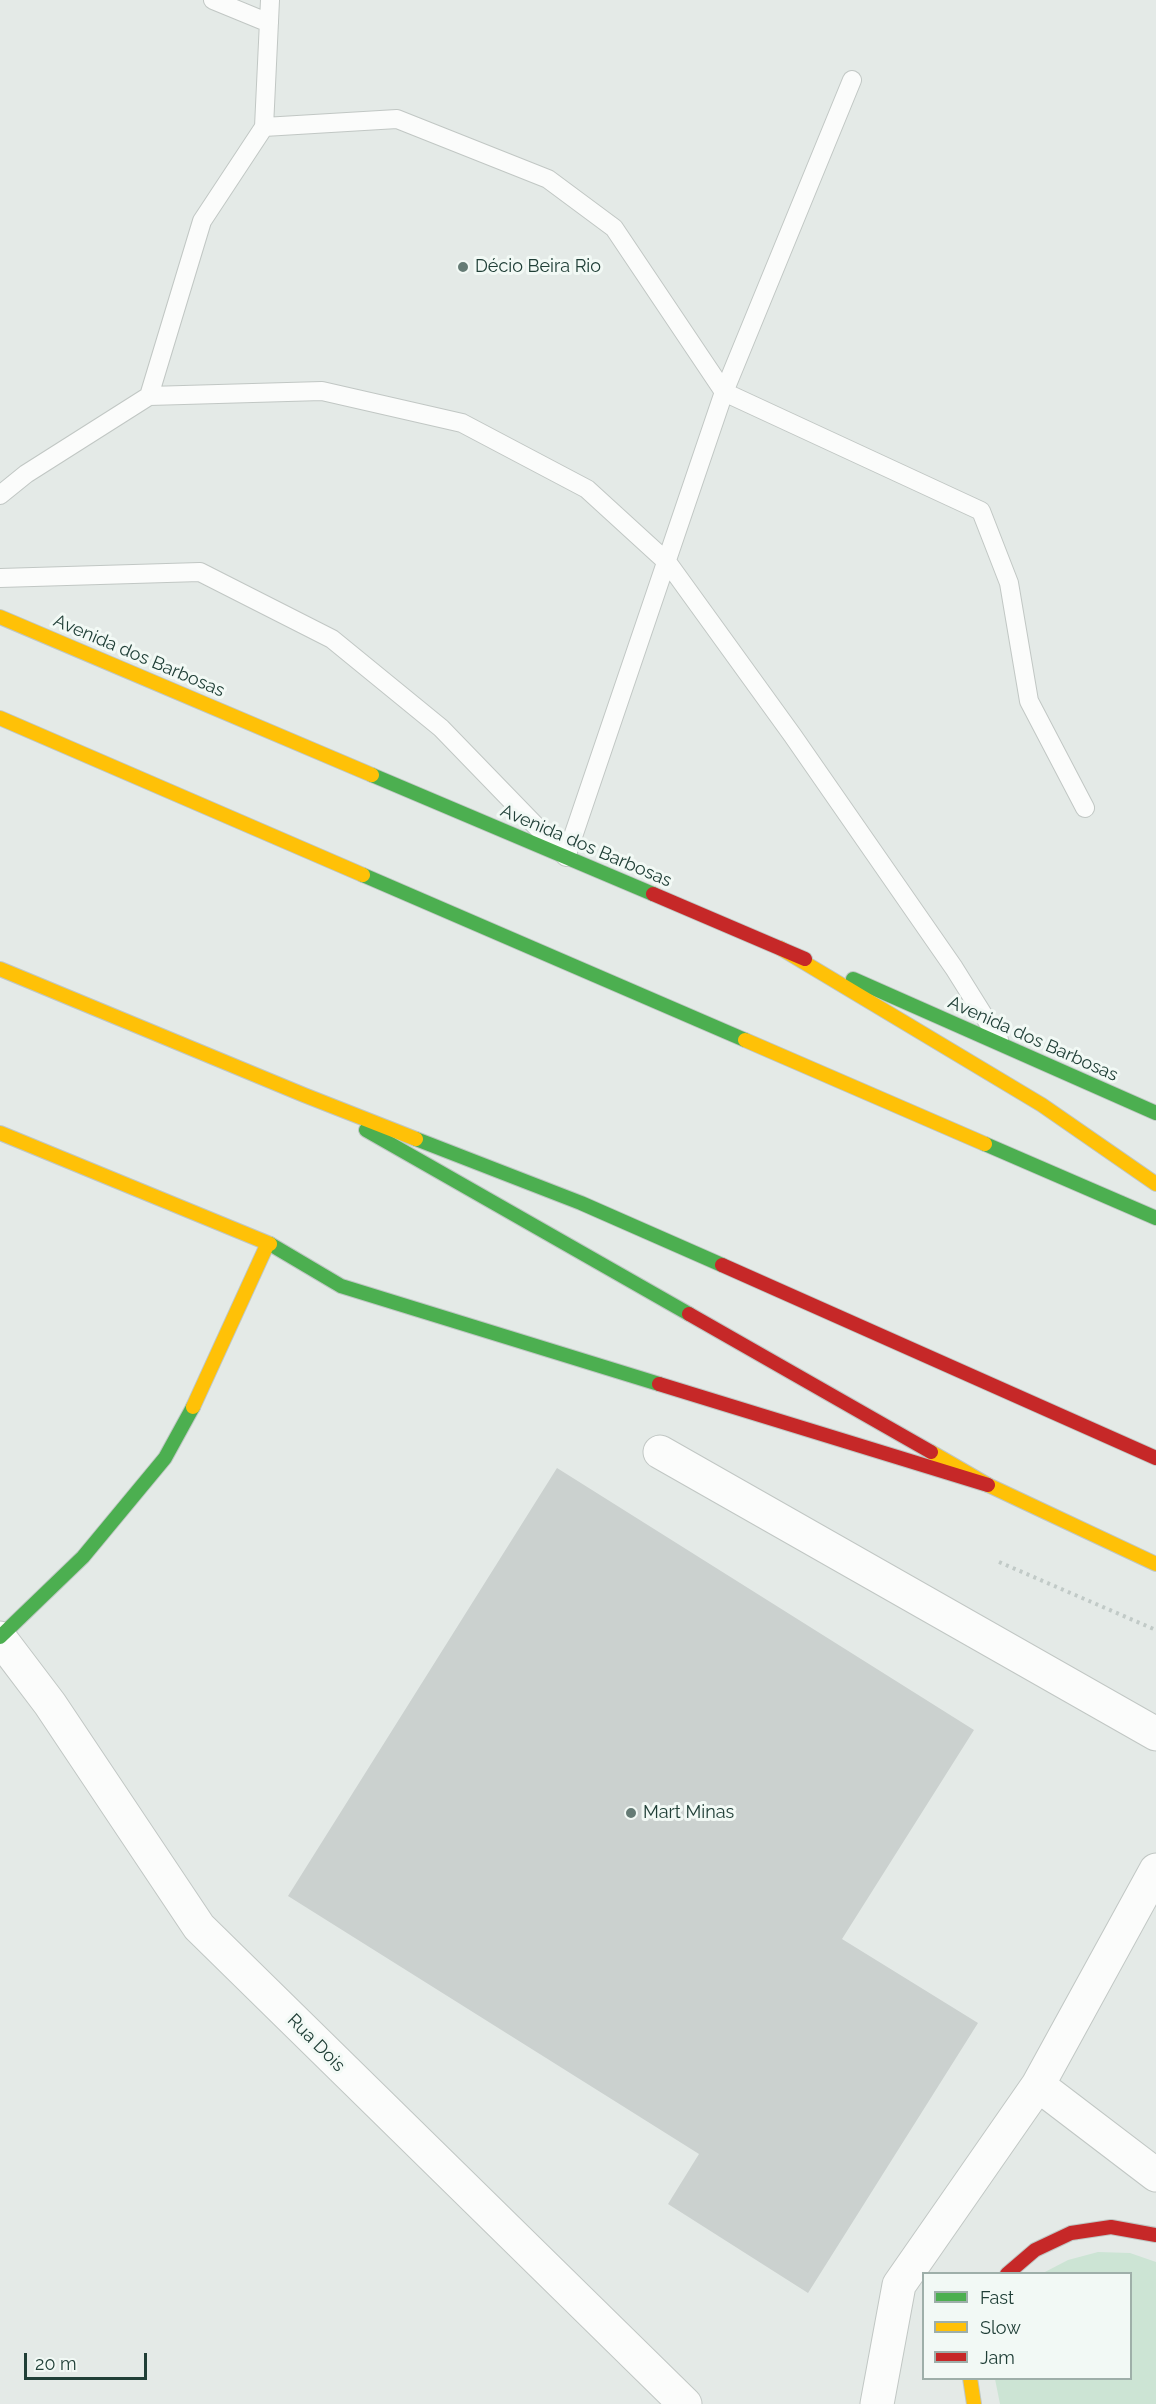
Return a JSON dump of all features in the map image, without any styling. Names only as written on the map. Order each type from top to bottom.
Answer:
[{"type":"main road","name":"Avenida dos Barbosas","points":[[0,617],[780,948],[1156,1113]]},
{"type":"main road","points":[[0,718],[1156,1218]]},
{"type":"main road","points":[[780,948],[1042,1105],[1156,1184]]},
{"type":"main road","points":[[0,969],[304,1095],[581,1203],[1156,1458]]},
{"type":"main road","points":[[304,1095],[988,1485],[1156,1564]]},
{"type":"main road","points":[[0,1132],[268,1243],[341,1286],[988,1485]]},
{"type":"main road","points":[[0,1637],[83,1557],[165,1458],[192,1409],[268,1243]]},
{"type":"main road","points":[[1009,2272],[1035,2250],[1071,2233],[1111,2227],[1154,2232]]},
{"type":"main road","points":[[970,2380],[974,2404]]},
{"type":"street","points":[[660,1452],[1156,1734]]},
{"type":"street","name":"Rua Dois","points":[[0,1637],[50,1704],[199,1927],[685,2404]]},
{"type":"street","points":[[878,2404],[899,2285],[1038,2085],[1156,1869]]},
{"type":"street","points":[[1038,2085],[1156,2175]]},
{"type":"lane","points":[[213,0],[269,23]]},
{"type":"lane","points":[[149,396],[202,221],[264,127],[270,0]]},
{"type":"lane","points":[[0,578],[200,572],[332,639],[441,728],[566,857],[668,563],[723,392],[852,80]]},
{"type":"lane","points":[[264,127],[397,119],[548,179],[614,228],[723,392],[981,511],[1009,584],[1029,701],[1085,808]]},
{"type":"lane","points":[[0,495],[26,474],[149,396],[322,391],[462,423],[587,489],[668,563],[814,765],[954,968],[1002,1044]]},
{"type":"path","points":[[999,1562],[1156,1629]]},
{"type":"green space","points":[[1098,2252],[1130,2253],[1156,2262],[1156,2404],[1000,2404],[995,2380],[1132,2380],[1132,2272],[1045,2272],[1068,2260]]},
{"type":"building","name":"Mart Minas","points":[[557,1468],[974,1730],[842,1939],[978,2023],[808,2293],[668,2204],[699,2154],[288,1896]]},
{"type":"traffic: fast","points":[[372,775],[653,894]]},
{"type":"traffic: fast","points":[[363,875],[745,1040]]},
{"type":"traffic: fast","points":[[853,979],[1156,1113]]},
{"type":"traffic: fast","points":[[366,1130],[689,1314]]},
{"type":"traffic: fast","points":[[416,1139],[581,1203],[722,1265]]},
{"type":"traffic: fast","points":[[985,1144],[1156,1218]]},
{"type":"traffic: fast","points":[[270,1244],[341,1286],[659,1384]]},
{"type":"traffic: fast","points":[[0,1637],[83,1557],[165,1458],[193,1407]]},
{"type":"traffic: slow","points":[[0,617],[372,775]]},
{"type":"traffic: slow","points":[[0,718],[363,875]]},
{"type":"traffic: slow","points":[[780,948],[1042,1105],[1156,1184]]},
{"type":"traffic: slow","points":[[0,969],[416,1139]]},
{"type":"traffic: slow","points":[[745,1040],[985,1144]]},
{"type":"traffic: slow","points":[[0,1133],[270,1244]]},
{"type":"traffic: slow","points":[[193,1407],[268,1243]]},
{"type":"traffic: slow","points":[[931,1452],[988,1485],[1156,1564]]},
{"type":"traffic: slow","points":[[970,2380],[974,2404]]},
{"type":"traffic: jam","points":[[653,894],[805,959]]},
{"type":"traffic: jam","points":[[722,1265],[1156,1458]]},
{"type":"traffic: jam","points":[[689,1314],[931,1452]]},
{"type":"traffic: jam","points":[[659,1384],[988,1485]]},
{"type":"traffic: jam","points":[[1009,2272],[1035,2250],[1071,2233],[1111,2227],[1156,2235]]},
{"type":"place","name":"Décio Beira Rio","points":[[463,267]]},
{"type":"place","name":"Mart Minas","points":[[631,1813]]}]
